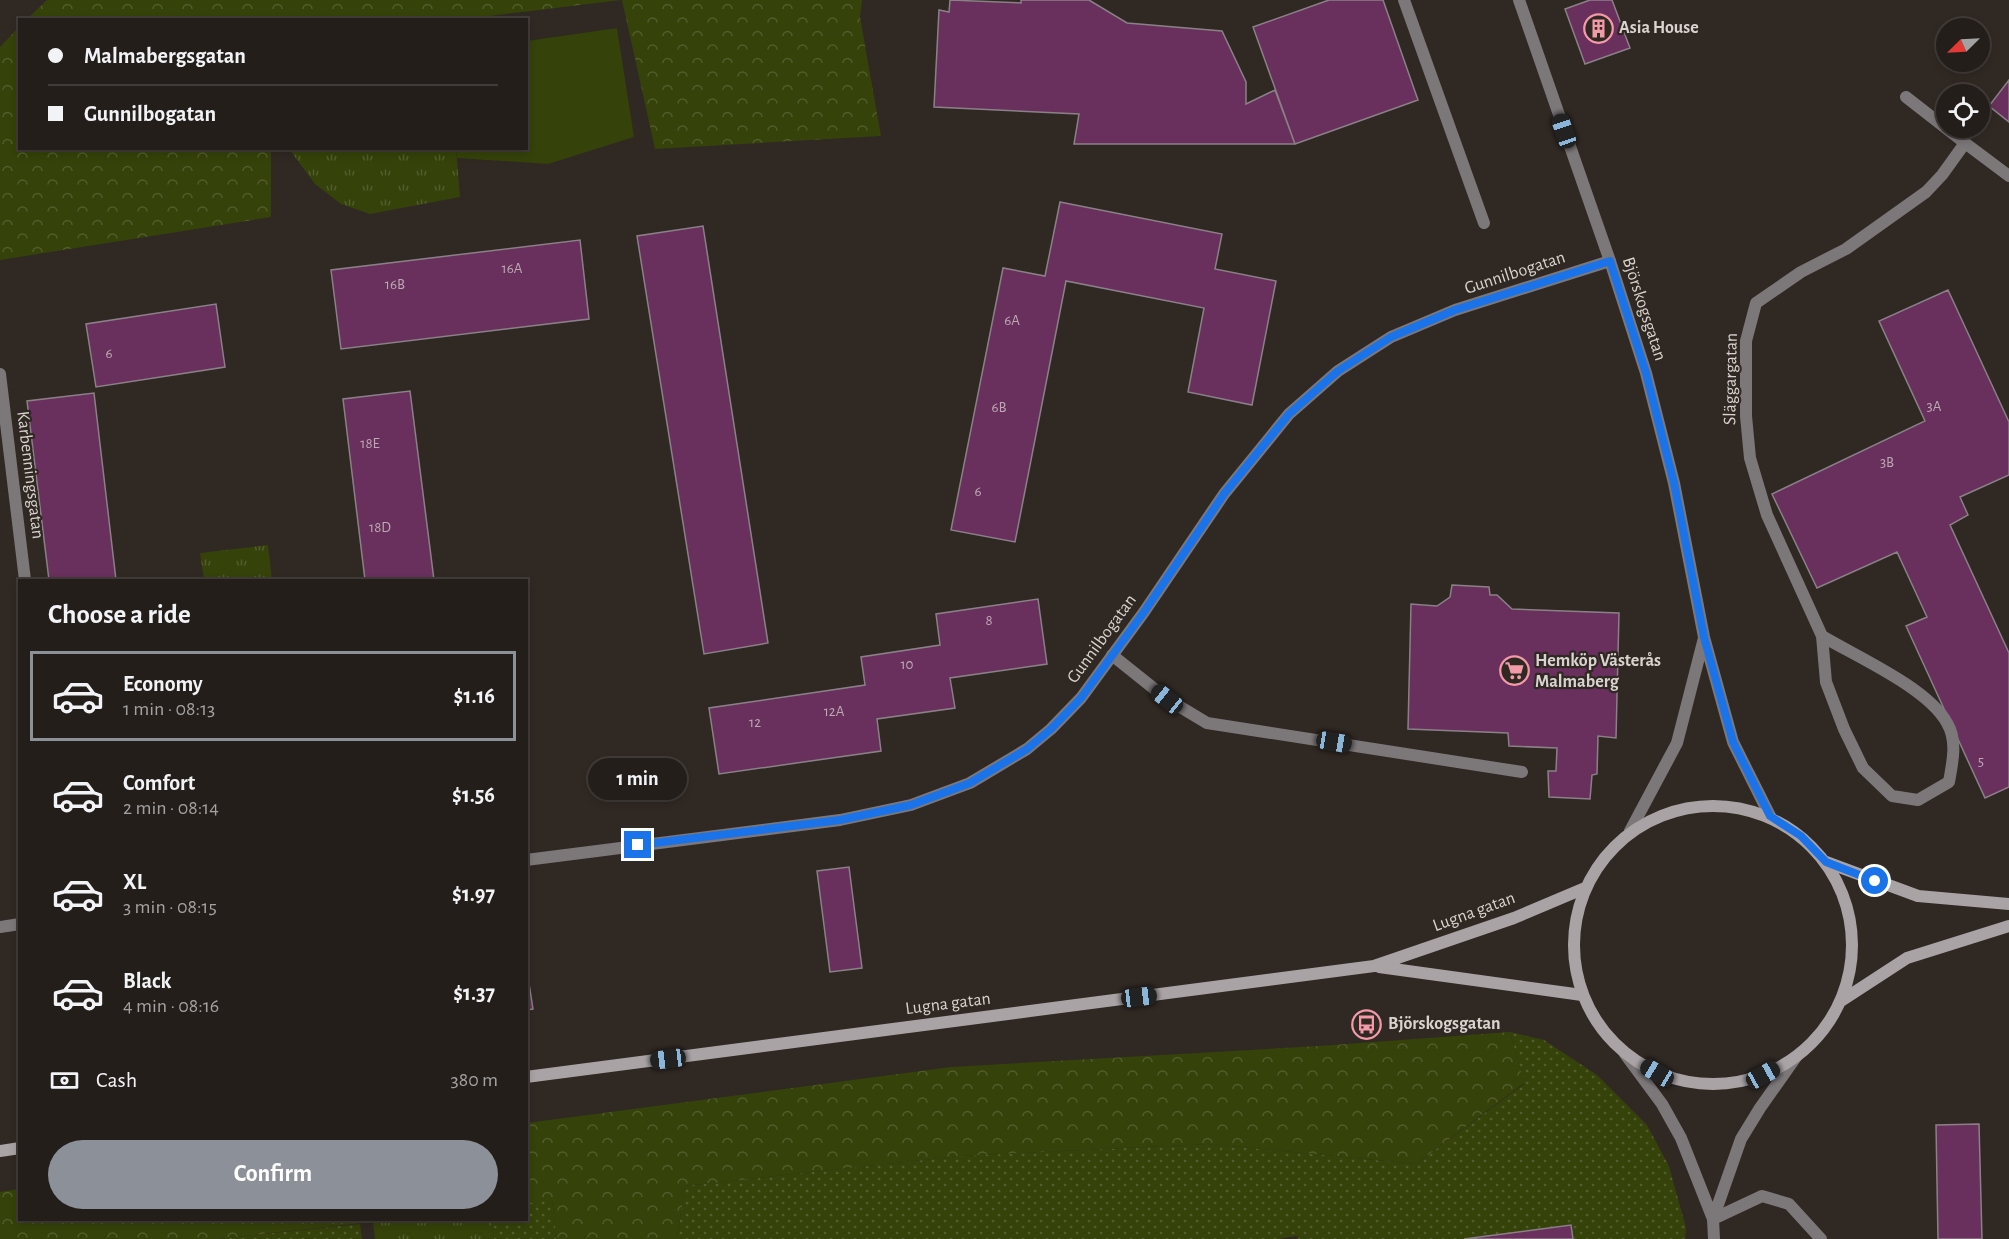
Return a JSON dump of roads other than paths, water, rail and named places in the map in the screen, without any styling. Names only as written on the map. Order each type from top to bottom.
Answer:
[{"type":"main road","points":[[1698,805],[1735,806],[1770,816],[1801,836],[1826,862],[1844,894],[1852,929],[1851,966],[1841,1001],[1822,1032],[1796,1058],[1763,1075],[1728,1084],[1692,1083],[1657,1073],[1625,1054],[1600,1027],[1582,995],[1574,960],[1575,923],[1585,888],[1604,857],[1630,831],[1662,814],[1698,805]]},
{"type":"main road","points":[[1826,862],[1918,896],[2009,904]]},
{"type":"main road","name":"Lugna gatan","points":[[528,1077],[1374,966],[1514,918],[1585,888]]},
{"type":"main road","points":[[1841,1001],[1907,958],[2009,926]]},
{"type":"main road","name":"Lugna gatan","points":[[1374,966],[1582,995]]},
{"type":"main road","points":[[0,1151],[18,1148]]},
{"type":"street","points":[[1404,0],[1484,223]]},
{"type":"street","name":"Björskogsgatan","points":[[1519,0],[1610,261],[1646,373],[1674,483],[1704,637],[1733,742],[1770,816]]},
{"type":"street","points":[[1906,97],[2009,176]]},
{"type":"street","name":"Släggargatan","points":[[1822,636],[1929,701],[1948,724],[1954,754],[1948,782],[1918,800],[1892,796],[1863,768],[1844,729],[1826,682],[1822,636],[1767,515],[1750,458],[1746,416],[1746,341],[1756,303],[1801,272],[1846,249],[1926,192],[1942,175],[1965,143]]},
{"type":"street","name":"Gunnilbogatan","points":[[528,860],[840,820],[911,805],[970,783],[1027,749],[1051,729],[1081,698],[1144,612],[1224,494],[1289,414],[1338,371],[1391,337],[1455,310],[1610,261]]},
{"type":"street","name":"Karbenningsgatan","points":[[0,374],[25,579]]},
{"type":"street","name":"Björskogsgatan","points":[[1630,831],[1677,743],[1704,637]]},
{"type":"street","points":[[1112,655],[1167,699],[1207,723],[1522,772]]},
{"type":"street","points":[[0,927],[18,924]]},
{"type":"street","points":[[1625,1054],[1662,1104],[1682,1138],[1713,1219],[1714,1239]]},
{"type":"street","points":[[1713,1219],[1741,1140],[1760,1108],[1796,1058]]},
{"type":"street","points":[[1713,1219],[1762,1196],[1789,1204],[1821,1239]]},
{"type":"place","name":"Asia House","points":[[1598,28]]},
{"type":"place","name":"Hemköp Västerås Malmaberg","points":[[1514,671]]},
{"type":"place","name":"Björskogsgatan","points":[[1367,1024]]}]
